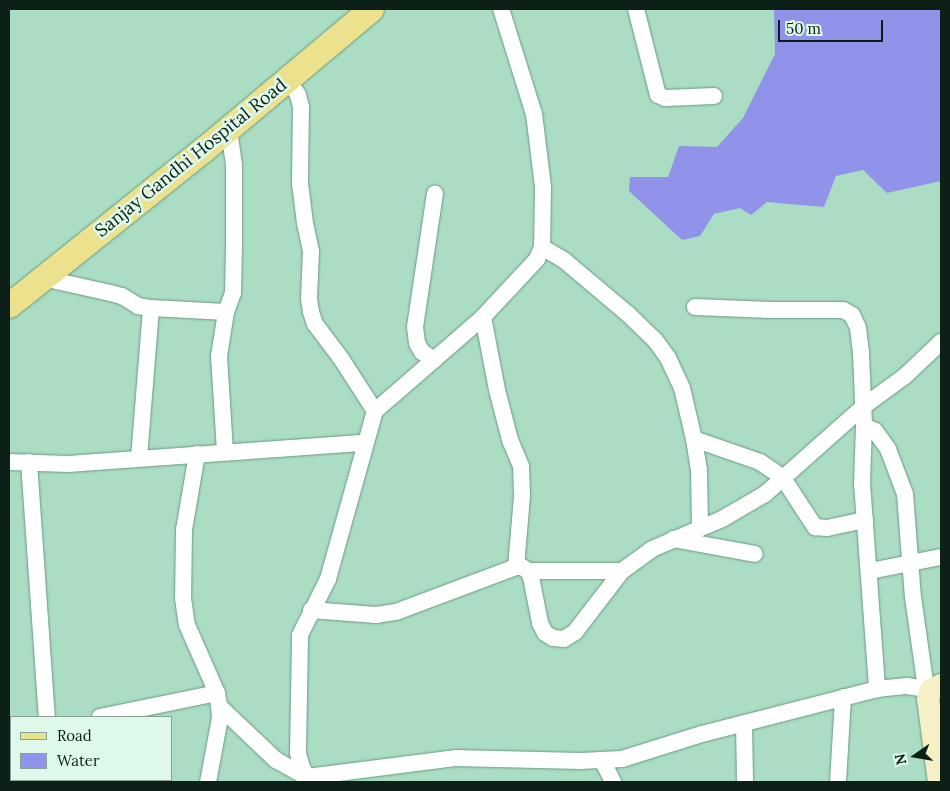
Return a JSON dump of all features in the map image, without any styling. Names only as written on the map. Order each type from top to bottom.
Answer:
[{"type":"main road","name":"Sanjay Gandhi Hospital Road","points":[[9,305],[229,129],[371,9]]},
{"type":"main road","points":[[933,688],[928,699],[928,712],[939,782]]},
{"type":"street","points":[[307,780],[300,765],[298,753],[298,646],[304,623],[328,579],[364,443],[375,411],[483,317],[537,259],[542,247],[543,187],[534,114],[501,9]]},
{"type":"street","points":[[636,9],[658,95],[665,98],[714,96]]},
{"type":"street","points":[[287,79],[298,96],[301,107],[300,183],[304,223],[311,251],[308,299],[311,312],[315,324],[375,411]]},
{"type":"street","points":[[225,452],[219,356],[226,312],[233,293],[234,165],[229,129]]},
{"type":"street","points":[[434,360],[422,352],[417,343],[415,327],[435,193]]},
{"type":"street","points":[[542,247],[565,261],[628,314],[655,340],[678,378],[694,439],[699,469],[700,528]]},
{"type":"street","points":[[43,278],[122,296],[138,306],[226,312]]},
{"type":"street","points":[[695,307],[843,310],[852,315],[858,328],[864,406],[862,483],[870,571],[877,689]]},
{"type":"street","points":[[139,458],[151,308]]},
{"type":"street","points":[[483,317],[497,390],[510,440],[521,466],[522,569],[545,633],[553,638],[564,639],[575,632],[622,571],[652,549],[740,509],[783,478],[864,406],[904,376],[941,342]]},
{"type":"street","points":[[218,700],[276,760],[307,780],[455,758],[602,760],[641,754],[702,734],[877,689],[907,686],[933,688],[910,562],[907,508],[901,480],[885,444],[874,432],[864,426]]},
{"type":"street","points":[[694,439],[760,462],[783,478],[815,527],[820,529],[866,520]]},
{"type":"street","points":[[9,462],[68,464],[364,443]]},
{"type":"street","points":[[197,454],[184,530],[183,598],[188,625],[218,700],[220,718],[208,782]]},
{"type":"street","points":[[29,462],[47,716]]},
{"type":"street","points":[[673,540],[755,554]]},
{"type":"street","points":[[870,571],[941,557]]},
{"type":"street","points":[[311,610],[376,615],[396,612],[522,569],[622,571]]},
{"type":"street","points":[[838,782],[843,697]]},
{"type":"street","points":[[107,716],[218,700]]},
{"type":"street","points":[[744,723],[745,782]]},
{"type":"street","points":[[602,760],[613,782]]},
{"type":"water","points":[[774,9],[941,9],[941,181],[887,193],[863,170],[836,176],[824,207],[767,202],[751,215],[740,208],[714,214],[700,236],[682,240],[629,191],[630,177],[668,177],[679,146],[717,147],[743,118],[775,54]]}]
